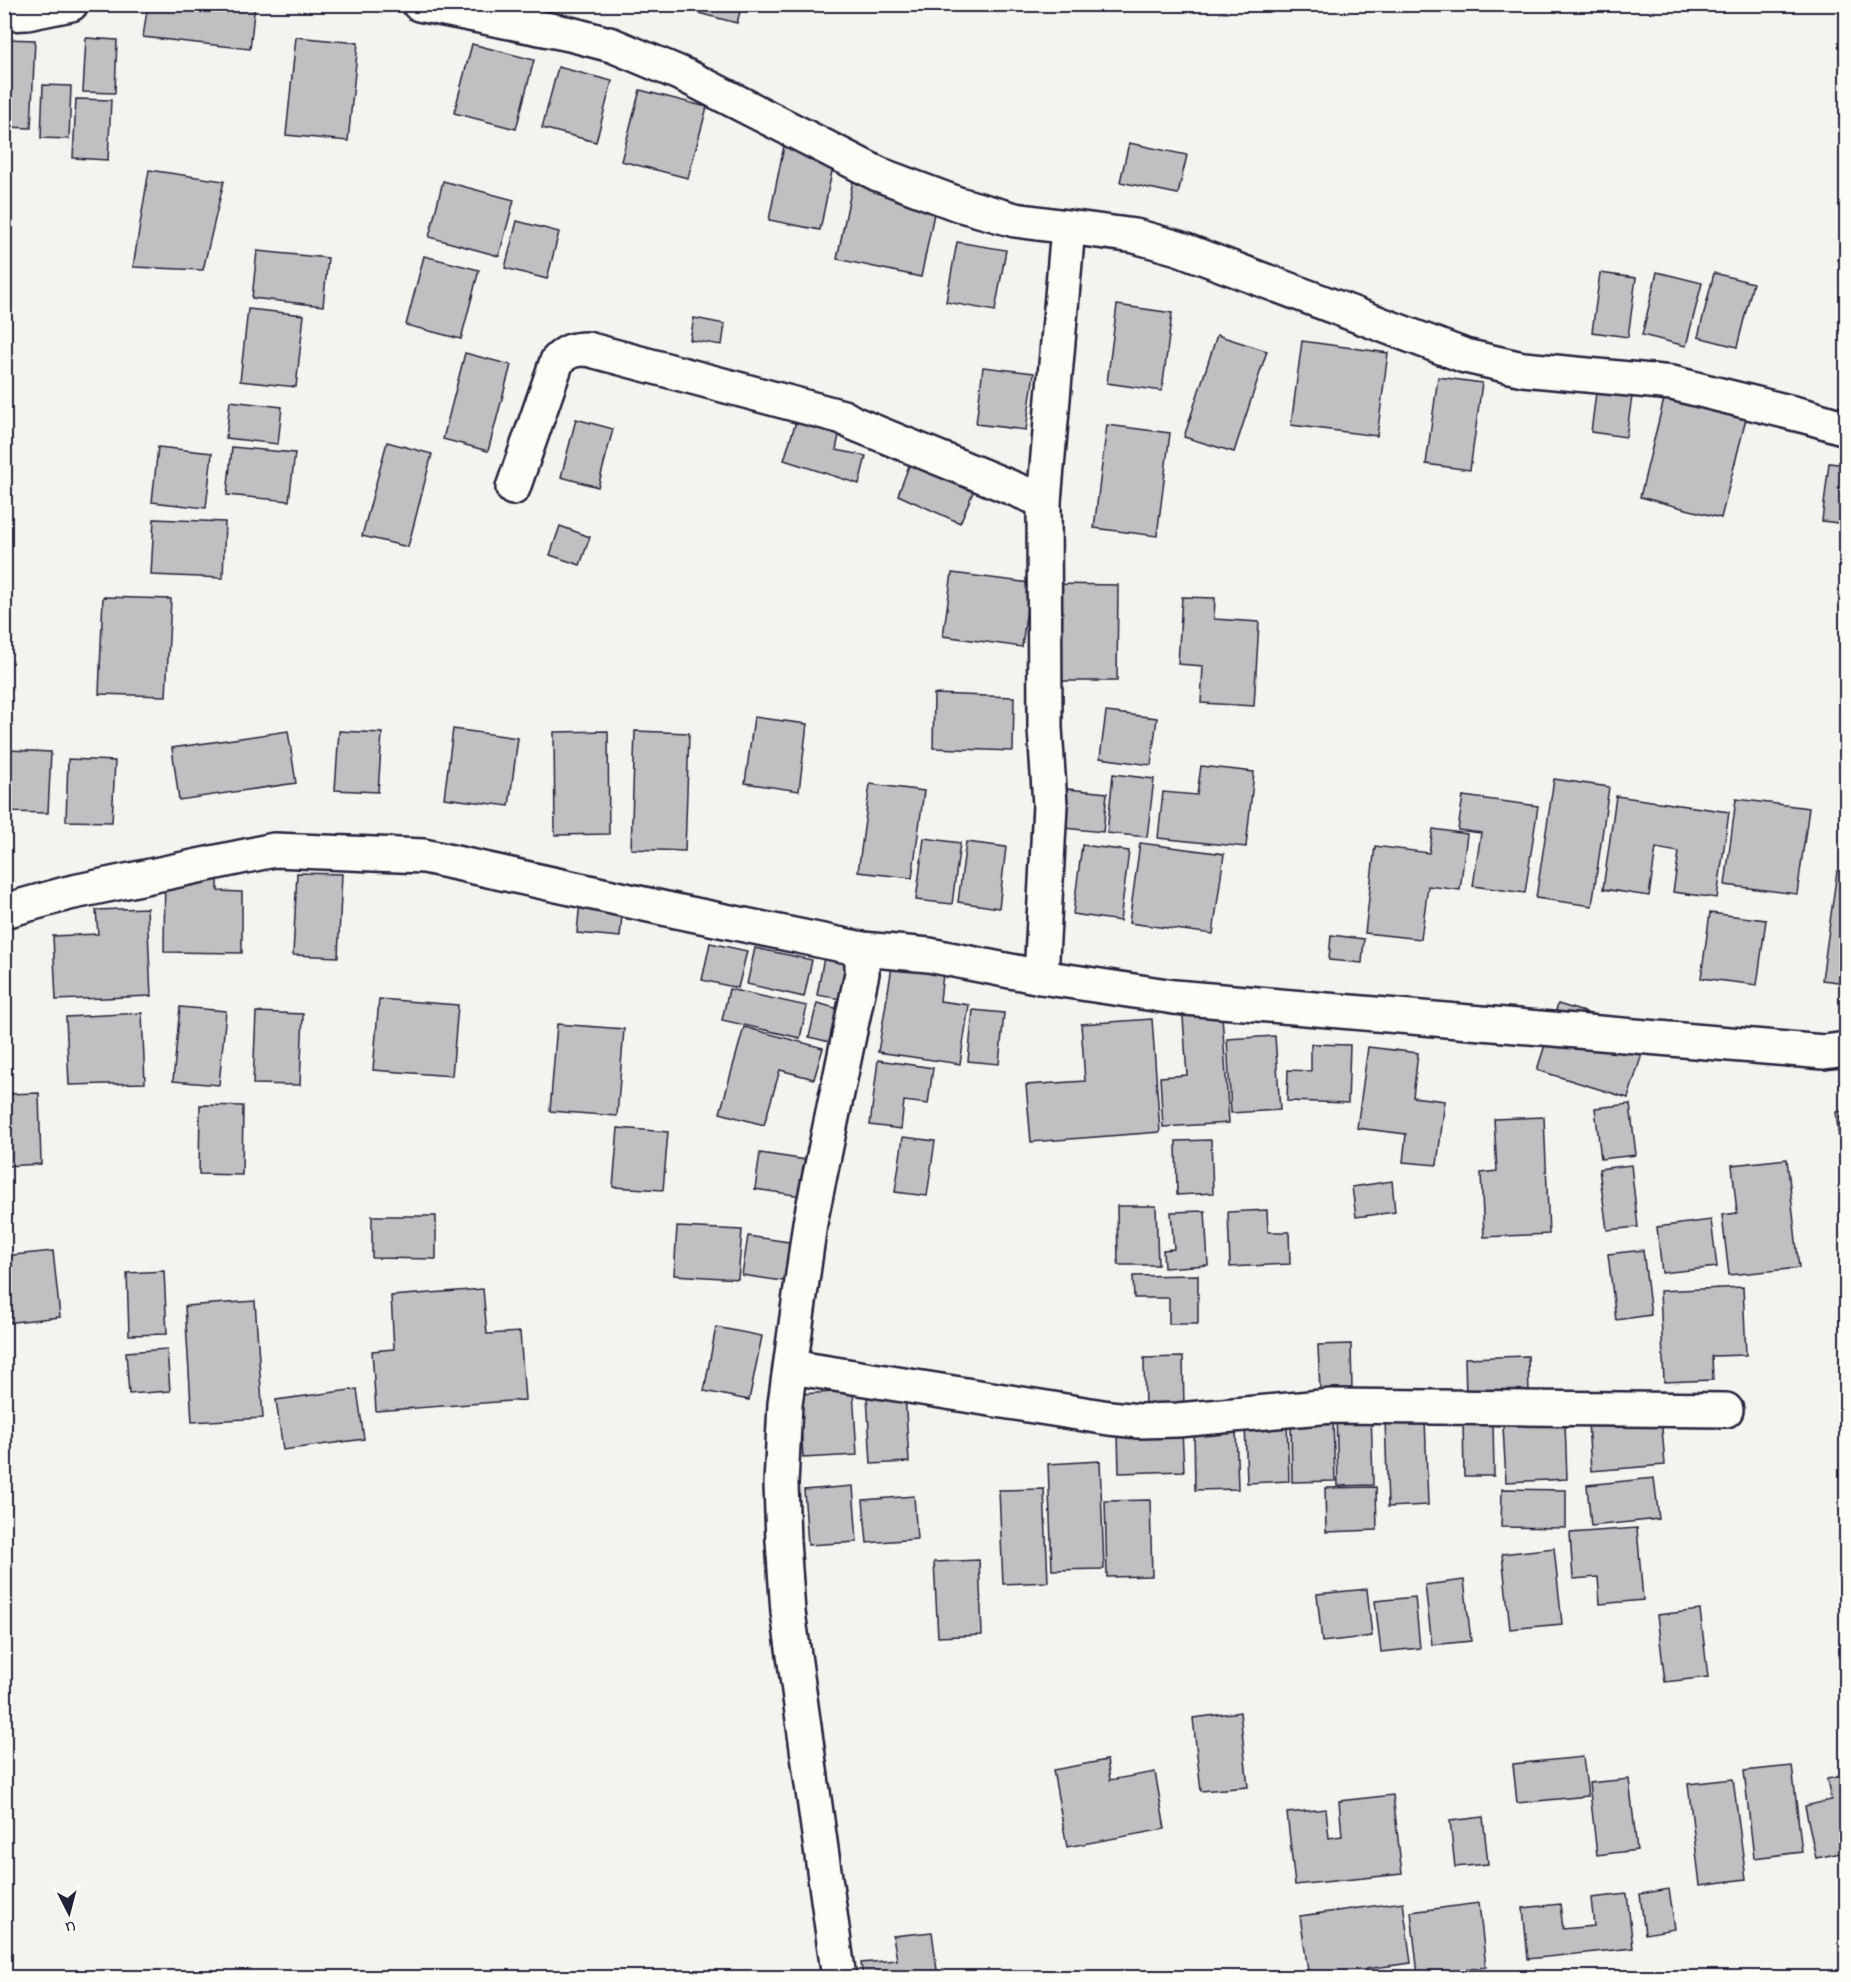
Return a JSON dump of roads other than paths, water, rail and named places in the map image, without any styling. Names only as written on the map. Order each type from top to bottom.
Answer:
[{"type":"street","points":[[4,14],[27,13],[71,4]]},
{"type":"street","points":[[419,4],[570,34],[612,45],[686,76],[878,174],[958,204],[1015,220],[1135,236],[1178,248],[1465,356],[1523,369],[1672,382],[1846,428]]},
{"type":"street","points":[[1041,978],[1050,805],[1045,728],[1044,501],[1068,228]]},
{"type":"street","points":[[513,488],[557,361],[564,354],[580,349],[843,417],[1044,501]]},
{"type":"street","points":[[4,911],[69,892],[274,850],[424,856],[862,949],[929,955],[1041,978],[1186,998],[1824,1052],[1846,1049]]},
{"type":"street","points":[[839,1977],[788,1612],[782,1484],[785,1404],[810,1223],[862,973],[862,949]]},
{"type":"street","points":[[791,1367],[1139,1421],[1178,1420],[1332,1406],[1726,1410]]}]
